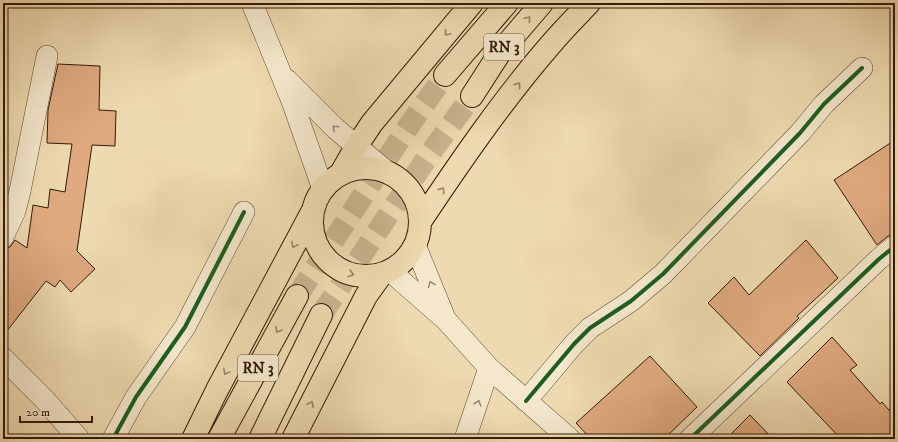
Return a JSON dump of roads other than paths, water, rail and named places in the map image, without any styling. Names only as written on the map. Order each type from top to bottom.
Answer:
[{"type":"highway","points":[[341,173],[356,146],[372,123],[472,3]]},
{"type":"highway","name":"RN 3","points":[[445,75],[507,3]]},
{"type":"highway","name":"RN 3","points":[[472,96],[501,51],[542,3]]},
{"type":"highway","points":[[420,222],[460,163],[524,77],[552,43],[589,3]]},
{"type":"highway","points":[[193,439],[217,390],[323,188],[341,173],[363,167],[386,171],[400,180],[411,192],[418,206],[420,230],[415,245],[409,255],[400,264],[386,273],[366,296],[293,439]]},
{"type":"highway","points":[[312,211],[311,223],[316,241],[325,258],[334,266],[344,272],[356,276],[369,277],[386,273]]},
{"type":"highway","name":"RN 3","points":[[219,439],[297,296]]},
{"type":"highway","name":"RN 3","points":[[260,439],[322,315]]},
{"type":"street","points":[[252,3],[303,130],[323,188]]},
{"type":"street","points":[[3,237],[15,211],[47,56]]},
{"type":"street","points":[[526,401],[574,344],[590,328],[631,301],[663,274],[800,133],[824,104],[862,68]]},
{"type":"street","points":[[280,72],[317,111],[386,171]]},
{"type":"street","points":[[113,439],[136,397],[185,327],[244,212]]},
{"type":"street","points":[[415,245],[446,320]]},
{"type":"street","points":[[690,439],[879,259],[895,246]]},
{"type":"street","points":[[386,273],[446,320],[489,368],[570,439]]},
{"type":"street","points":[[3,358],[44,398],[79,439]]},
{"type":"street","points":[[466,439],[489,368]]},
{"type":"tunnel","points":[[297,296],[406,130],[445,75]]},
{"type":"tunnel","points":[[321,315],[429,155],[472,96]]}]
